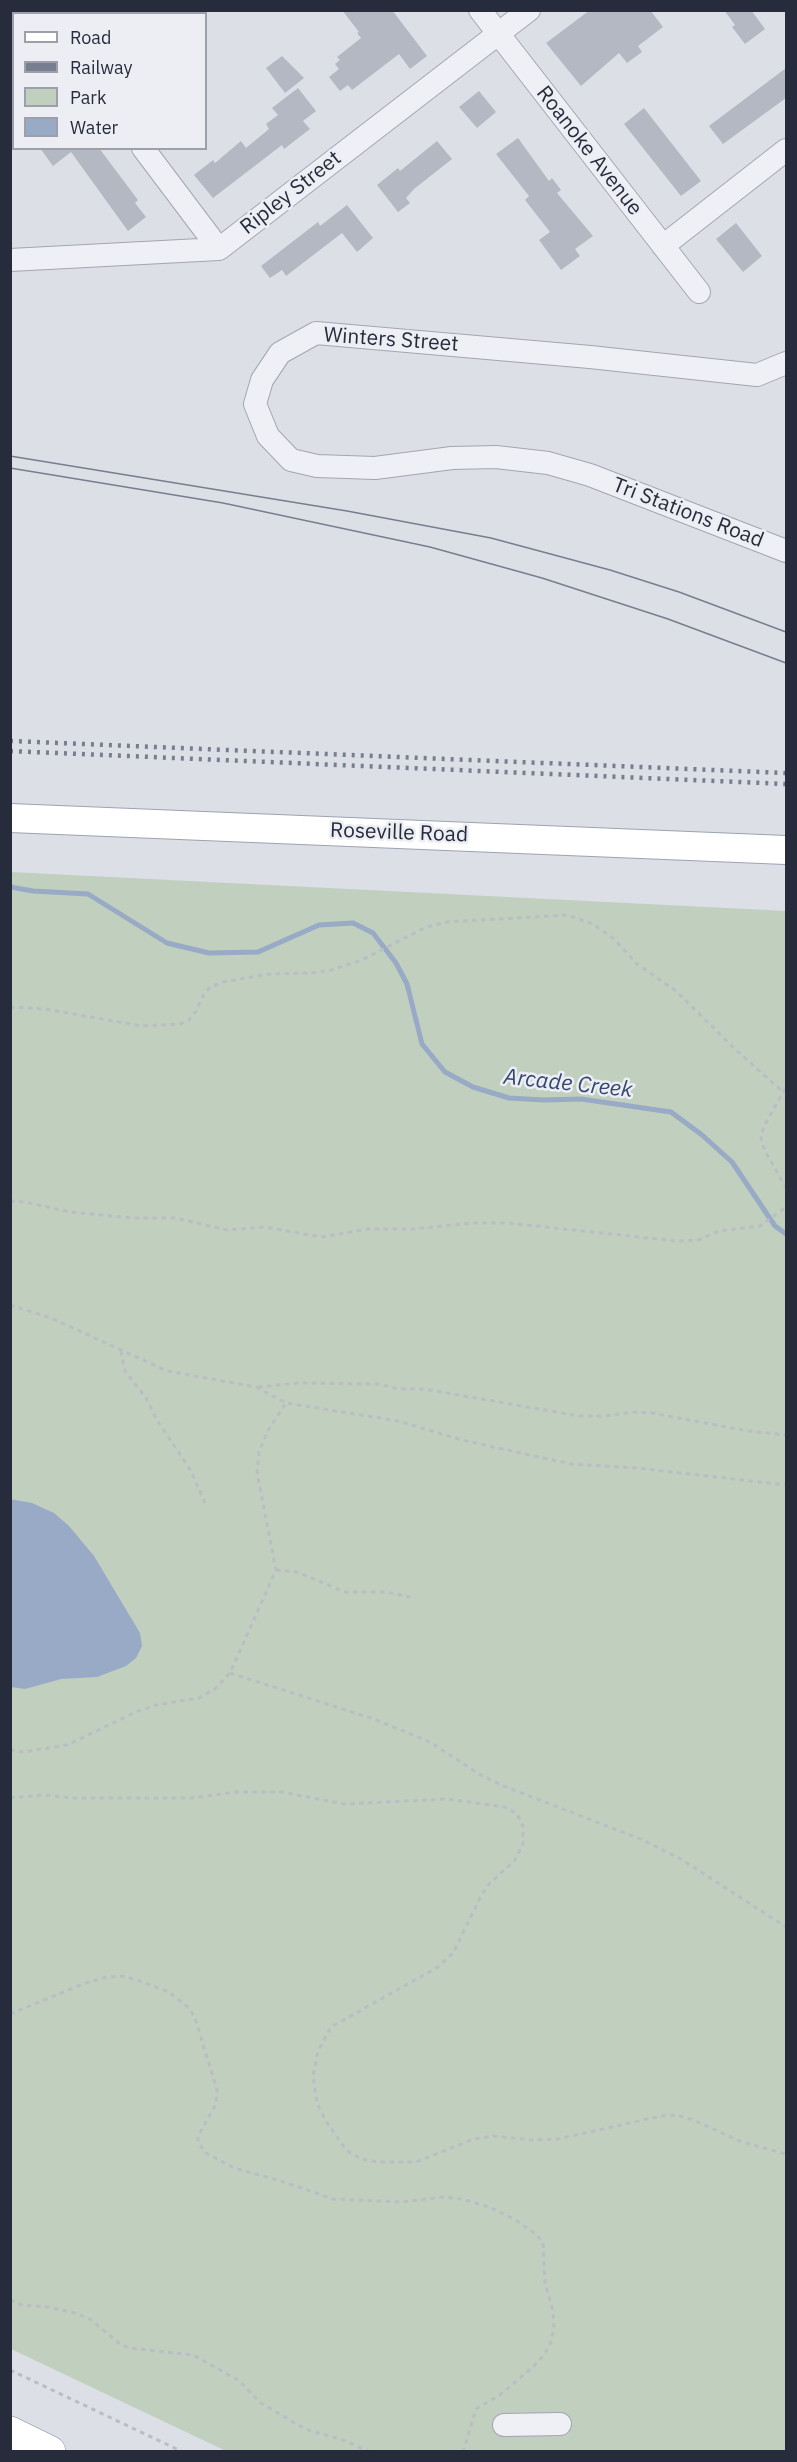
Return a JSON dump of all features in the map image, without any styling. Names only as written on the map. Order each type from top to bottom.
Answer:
[{"type":"highway","points":[[10,2433],[49,2451]]},
{"type":"main road","name":"Roseville Road","points":[[10,818],[786,850]]},
{"type":"street","name":"Roanoke Avenue","points":[[480,10],[699,292]]},
{"type":"street","name":"Ripley Street","points":[[10,260],[219,249],[529,10]]},
{"type":"street","points":[[145,150],[219,249]]},
{"type":"street","points":[[663,246],[786,150]]},
{"type":"street","name":"Winters Street","points":[[590,475],[548,463],[496,457],[452,458],[375,468],[317,466],[291,460],[268,436],[255,404],[262,380],[280,352],[316,333],[561,354],[757,375],[786,363]]},
{"type":"street","name":"Tri Stations Road","points":[[590,475],[786,551]]},
{"type":"street","points":[[504,2425],[560,2424]]},
{"type":"path","points":[[10,1007],[45,1009],[142,1026],[180,1024],[189,1020],[210,987],[223,982],[269,974],[332,970],[387,949],[405,936],[426,927],[447,922],[567,915],[592,924],[614,939],[637,964],[671,987],[736,1050],[785,1090],[764,1126],[761,1138],[765,1151],[786,1188]]},
{"type":"path","points":[[10,1201],[70,1212],[134,1218],[175,1218],[227,1230],[265,1227],[321,1237],[368,1229],[412,1229],[473,1223],[507,1223],[677,1241],[698,1240],[719,1231],[760,1226],[786,1208]]},
{"type":"path","points":[[10,1305],[51,1318],[167,1371],[256,1387],[299,1383],[378,1384],[399,1389],[424,1389],[579,1416],[605,1416],[632,1412],[652,1413],[748,1431],[786,1435]]},
{"type":"path","points":[[121,1351],[125,1371],[146,1398],[157,1420],[190,1471],[205,1503]]},
{"type":"path","points":[[256,1387],[286,1403],[398,1421],[462,1440],[571,1464],[638,1468],[786,1485]]},
{"type":"path","points":[[10,1750],[23,1752],[67,1745],[138,1711],[199,1698],[216,1688],[230,1673],[276,1570],[257,1472],[259,1452],[263,1442],[286,1403]]},
{"type":"path","points":[[276,1570],[297,1572],[345,1592],[387,1592],[410,1597]]},
{"type":"path","points":[[230,1673],[374,1719],[430,1742],[479,1774],[501,1785],[644,1840],[681,1859],[786,1927]]},
{"type":"path","points":[[10,1798],[45,1795],[73,1798],[190,1798],[237,1792],[282,1792],[344,1804],[385,1804],[447,1799],[505,1807],[517,1814],[523,1826],[523,1844],[515,1860],[488,1885],[453,1953],[438,1967],[330,2027],[318,2051],[313,2076],[318,2103],[330,2128],[346,2150],[361,2158],[378,2162],[416,2162],[474,2139],[494,2136],[530,2140],[558,2139],[661,2116],[676,2115],[693,2120],[742,2142],[786,2154]]},
{"type":"path","points":[[10,2014],[83,1984],[107,1977],[129,1978],[169,1992],[189,2008],[195,2018],[217,2090],[216,2104],[198,2136],[198,2143],[206,2153],[234,2168],[333,2199],[402,2202],[444,2197],[462,2199],[489,2207],[514,2219],[536,2234],[543,2243],[545,2283],[553,2311],[554,2327],[551,2342],[544,2355],[534,2366],[500,2395],[477,2409],[463,2451]]},
{"type":"path","points":[[10,2300],[22,2305],[75,2313],[90,2319],[120,2344],[129,2348],[194,2355],[238,2380],[261,2403],[312,2433],[343,2440],[370,2451]]},
{"type":"path","points":[[10,2370],[183,2451]]},
{"type":"green space","points":[[11,872],[786,911],[786,2451],[226,2451],[11,2349]]},
{"type":"water","points":[[10,1499],[32,1503],[54,1513],[69,1526],[94,1556],[140,1633],[142,1646],[136,1658],[126,1666],[97,1677],[61,1679],[25,1689],[11,1687]]},
{"type":"building","points":[[342,10],[392,10],[427,56],[410,69],[399,54],[352,90],[348,85],[340,91],[329,77],[339,69],[335,64],[340,60],[337,57],[361,38]]},
{"type":"building","points":[[590,10],[650,10],[663,27],[638,46],[642,52],[627,63],[619,53],[581,86],[546,43]]},
{"type":"building","points":[[724,10],[751,10],[765,29],[745,44],[732,27],[735,25]]},
{"type":"building","points":[[282,56],[304,78],[285,93],[266,68]]},
{"type":"building","points":[[786,68],[786,98],[723,144],[709,126]]},
{"type":"building","points":[[298,88],[316,111],[303,121],[310,129],[284,149],[282,145],[213,198],[194,175],[213,160],[215,163],[241,141],[246,148],[269,129],[266,124],[278,115],[272,108]]},
{"type":"building","points":[[479,91],[496,112],[477,128],[459,107]]},
{"type":"building","points":[[644,108],[701,181],[681,196],[624,124]]},
{"type":"building","points":[[518,138],[549,181],[552,178],[561,190],[557,193],[593,236],[575,249],[580,256],[561,270],[539,240],[550,232],[525,200],[529,196],[496,154]]},
{"type":"building","points":[[437,141],[452,159],[414,189],[406,198],[410,203],[398,212],[377,185],[398,168],[400,171]]},
{"type":"building","points":[[41,150],[100,150],[138,200],[135,203],[146,217],[128,231],[71,152],[53,166]]},
{"type":"building","points":[[347,205],[373,238],[357,252],[342,233],[286,276],[282,270],[270,278],[261,266],[318,222],[320,226]]},
{"type":"building","points":[[736,223],[762,256],[743,272],[716,239]]},
{"type":"waterway","name":"Arcade Creek","points":[[10,887],[33,891],[88,894],[167,943],[209,953],[258,952],[319,925],[353,923],[373,933],[396,963],[407,984],[422,1044],[445,1072],[473,1087],[509,1098],[581,1099],[671,1112],[702,1135],[732,1162],[775,1226],[786,1234]]},
{"type":"tram line","points":[[10,456],[347,511],[491,538],[610,570],[679,592],[786,632]]},
{"type":"tram line","points":[[10,468],[223,503],[430,547],[542,578],[668,619],[786,663]]},
{"type":"railway","points":[[10,741],[786,773]]},
{"type":"railway","points":[[10,751],[786,784]]}]
